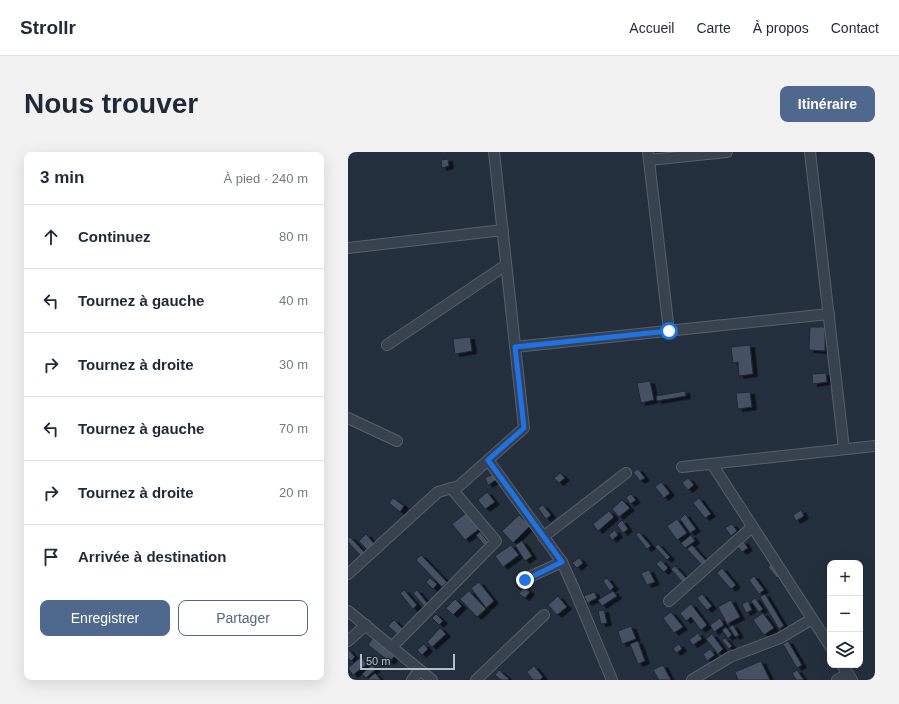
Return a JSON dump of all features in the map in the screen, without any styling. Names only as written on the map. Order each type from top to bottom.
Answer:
[{"type":"street","points":[[348,574],[438,492],[459,486],[524,428],[494,152]]},
{"type":"street","points":[[669,331],[648,156],[727,152]]},
{"type":"street","points":[[810,152],[844,450]]},
{"type":"street","points":[[348,248],[503,230]]},
{"type":"street","points":[[387,345],[506,265]]},
{"type":"street","points":[[515,347],[829,314]]},
{"type":"street","points":[[348,418],[397,441]]},
{"type":"street","points":[[682,467],[875,446]]},
{"type":"street","points":[[488,460],[562,562],[612,680]]},
{"type":"street","points":[[712,464],[827,642]]},
{"type":"street","points":[[543,537],[626,473]]},
{"type":"street","points":[[392,647],[496,541],[451,488]]},
{"type":"street","points":[[669,601],[752,527]]},
{"type":"street","points":[[525,580],[562,562]]},
{"type":"street","points":[[348,611],[432,680]]},
{"type":"street","points":[[476,680],[544,615]]},
{"type":"street","points":[[692,680],[730,657],[780,638],[812,619]]},
{"type":"street","points":[[348,641],[366,625]]},
{"type":"street","points":[[837,680],[850,677],[844,668]]},
{"type":"street","points":[[412,680],[420,670]]},
{"type":"building","points":[[448,159],[449,166],[442,168],[441,160]]},
{"type":"building","points":[[810,327],[825,327],[825,351],[809,350]]},
{"type":"building","points":[[470,337],[472,351],[455,354],[453,339]]},
{"type":"building","points":[[750,345],[753,374],[739,376],[738,362],[733,363],[731,347]]},
{"type":"building","points":[[826,373],[827,382],[813,384],[812,374]]},
{"type":"building","points":[[650,381],[654,400],[641,403],[637,383]]},
{"type":"building","points":[[685,391],[686,396],[657,401],[656,396]]},
{"type":"building","points":[[750,392],[752,407],[738,409],[736,393]]},
{"type":"building","points":[[638,469],[645,478],[640,481],[633,472]]},
{"type":"building","points":[[560,473],[565,478],[559,483],[554,478]]},
{"type":"building","points":[[493,474],[496,480],[488,485],[485,478]]},
{"type":"building","points":[[688,478],[694,485],[688,490],[682,483]]},
{"type":"building","points":[[661,482],[670,493],[664,498],[655,487]]},
{"type":"building","points":[[487,492],[495,502],[485,509],[478,500]]},
{"type":"building","points":[[631,494],[636,500],[630,504],[626,497]]},
{"type":"building","points":[[393,498],[404,506],[400,512],[389,503]]},
{"type":"building","points":[[699,498],[711,514],[705,518],[693,503]]},
{"type":"building","points":[[622,500],[630,508],[619,517],[612,509]]},
{"type":"building","points":[[543,505],[551,515],[546,519],[538,508]]},
{"type":"building","points":[[801,510],[804,516],[796,521],[793,515]]},
{"type":"building","points":[[609,511],[614,517],[598,531],[593,524]]},
{"type":"building","points":[[466,513],[479,529],[465,540],[452,524]]},
{"type":"building","points":[[685,514],[696,529],[690,533],[680,519]]},
{"type":"building","points":[[519,515],[530,526],[513,543],[502,531]]},
{"type":"building","points":[[677,519],[687,533],[677,540],[667,526]]},
{"type":"building","points":[[622,520],[628,529],[623,533],[617,525]]},
{"type":"building","points":[[732,524],[737,531],[731,536],[725,528]]},
{"type":"building","points":[[615,530],[618,535],[612,540],[609,535]]},
{"type":"building","points":[[480,532],[488,542],[484,545],[476,535]]},
{"type":"building","points":[[639,532],[651,546],[647,549],[636,535]]},
{"type":"building","points":[[366,534],[376,546],[369,552],[359,541]]},
{"type":"building","points":[[691,535],[695,541],[685,548],[681,543]]},
{"type":"building","points":[[350,537],[367,555],[363,558],[348,542],[348,538]]},
{"type":"building","points":[[522,541],[532,556],[525,561],[515,545]]},
{"type":"building","points":[[743,541],[748,548],[742,552],[737,546]]},
{"type":"building","points":[[658,544],[670,557],[667,560],[655,547]]},
{"type":"building","points":[[511,545],[519,555],[503,567],[495,556]]},
{"type":"building","points":[[692,545],[708,563],[704,567],[687,549]]},
{"type":"building","points":[[421,555],[447,582],[442,587],[416,560]]},
{"type":"building","points":[[579,558],[583,563],[577,568],[572,563]]},
{"type":"building","points":[[661,560],[668,568],[664,572],[656,564]]},
{"type":"building","points":[[772,563],[781,574],[777,578],[768,567]]},
{"type":"building","points":[[675,566],[688,580],[684,584],[671,569]]},
{"type":"building","points":[[722,568],[736,585],[731,589],[717,573]]},
{"type":"building","points":[[649,570],[655,582],[647,585],[641,573]]},
{"type":"building","points":[[754,576],[764,590],[759,594],[749,580]]},
{"type":"building","points":[[430,578],[437,584],[433,589],[426,582]]},
{"type":"building","points":[[607,578],[614,587],[610,591],[603,581]]},
{"type":"building","points":[[479,582],[494,601],[486,608],[471,588]]},
{"type":"building","points":[[524,587],[530,592],[525,598],[519,594]]},
{"type":"building","points":[[404,590],[417,605],[413,609],[400,593]]},
{"type":"building","points":[[417,590],[428,604],[425,607],[413,593]]},
{"type":"building","points":[[469,591],[486,609],[477,617],[460,599]]},
{"type":"building","points":[[613,591],[617,596],[602,606],[598,600]]},
{"type":"building","points":[[594,592],[597,598],[587,603],[584,596]]},
{"type":"building","points":[[702,594],[712,606],[707,610],[697,598]]},
{"type":"building","points":[[765,594],[784,626],[779,629],[760,597]]},
{"type":"building","points":[[558,596],[567,607],[557,615],[548,605]]},
{"type":"building","points":[[755,598],[763,609],[759,612],[751,601]]},
{"type":"building","points":[[455,599],[462,606],[453,615],[446,608]]},
{"type":"building","points":[[731,600],[740,617],[727,624],[718,607]]},
{"type":"building","points":[[748,601],[752,610],[746,613],[742,604]]},
{"type":"building","points":[[691,604],[707,625],[701,630],[691,617],[686,621],[680,613]]},
{"type":"building","points":[[604,610],[607,623],[601,624],[598,611]]},
{"type":"building","points":[[671,612],[683,627],[674,633],[663,618]]},
{"type":"building","points":[[763,613],[774,628],[764,635],[753,620]]},
{"type":"building","points":[[436,614],[443,621],[439,625],[432,618]]},
{"type":"building","points":[[720,618],[724,625],[714,632],[710,625]]},
{"type":"building","points":[[394,620],[403,629],[398,635],[388,626]]},
{"type":"building","points":[[733,625],[739,635],[735,637],[729,627]]},
{"type":"building","points":[[631,626],[636,639],[622,644],[618,631]]},
{"type":"building","points":[[726,627],[732,635],[728,638],[722,630]]},
{"type":"building","points":[[440,628],[446,634],[432,647],[427,642]]},
{"type":"building","points":[[698,633],[702,639],[693,645],[689,640]]},
{"type":"building","points":[[712,634],[723,649],[718,654],[706,639]]},
{"type":"building","points":[[373,638],[396,654],[390,662],[368,645]]},
{"type":"building","points":[[725,638],[732,646],[729,649],[722,640]]},
{"type":"building","points":[[638,641],[645,661],[638,664],[630,644]]},
{"type":"building","points":[[788,641],[802,665],[797,668],[783,644]]},
{"type":"building","points":[[424,644],[428,649],[422,655],[417,650]]},
{"type":"building","points":[[679,644],[682,649],[676,653],[673,648]]},
{"type":"building","points":[[348,649],[355,657],[351,661],[348,658]]},
{"type":"building","points":[[710,649],[715,655],[707,661],[703,654]]},
{"type":"building","points":[[361,657],[367,664],[353,675],[348,668]]},
{"type":"building","points":[[761,661],[770,680],[738,680],[735,672]]},
{"type":"building","points":[[372,665],[376,669],[366,678],[362,674]]},
{"type":"building","points":[[663,665],[671,680],[659,680],[653,670]]},
{"type":"building","points":[[534,666],[543,677],[540,680],[533,680],[527,672]]},
{"type":"building","points":[[499,670],[509,679],[508,680],[501,680],[495,675]]},
{"type":"building","points":[[797,670],[804,680],[796,680],[792,673]]},
{"type":"building","points":[[375,673],[381,680],[367,680]]},
{"type":"route","points":[[525,580],[562,562],[488,460],[524,428],[515,347],[669,331]]}]
